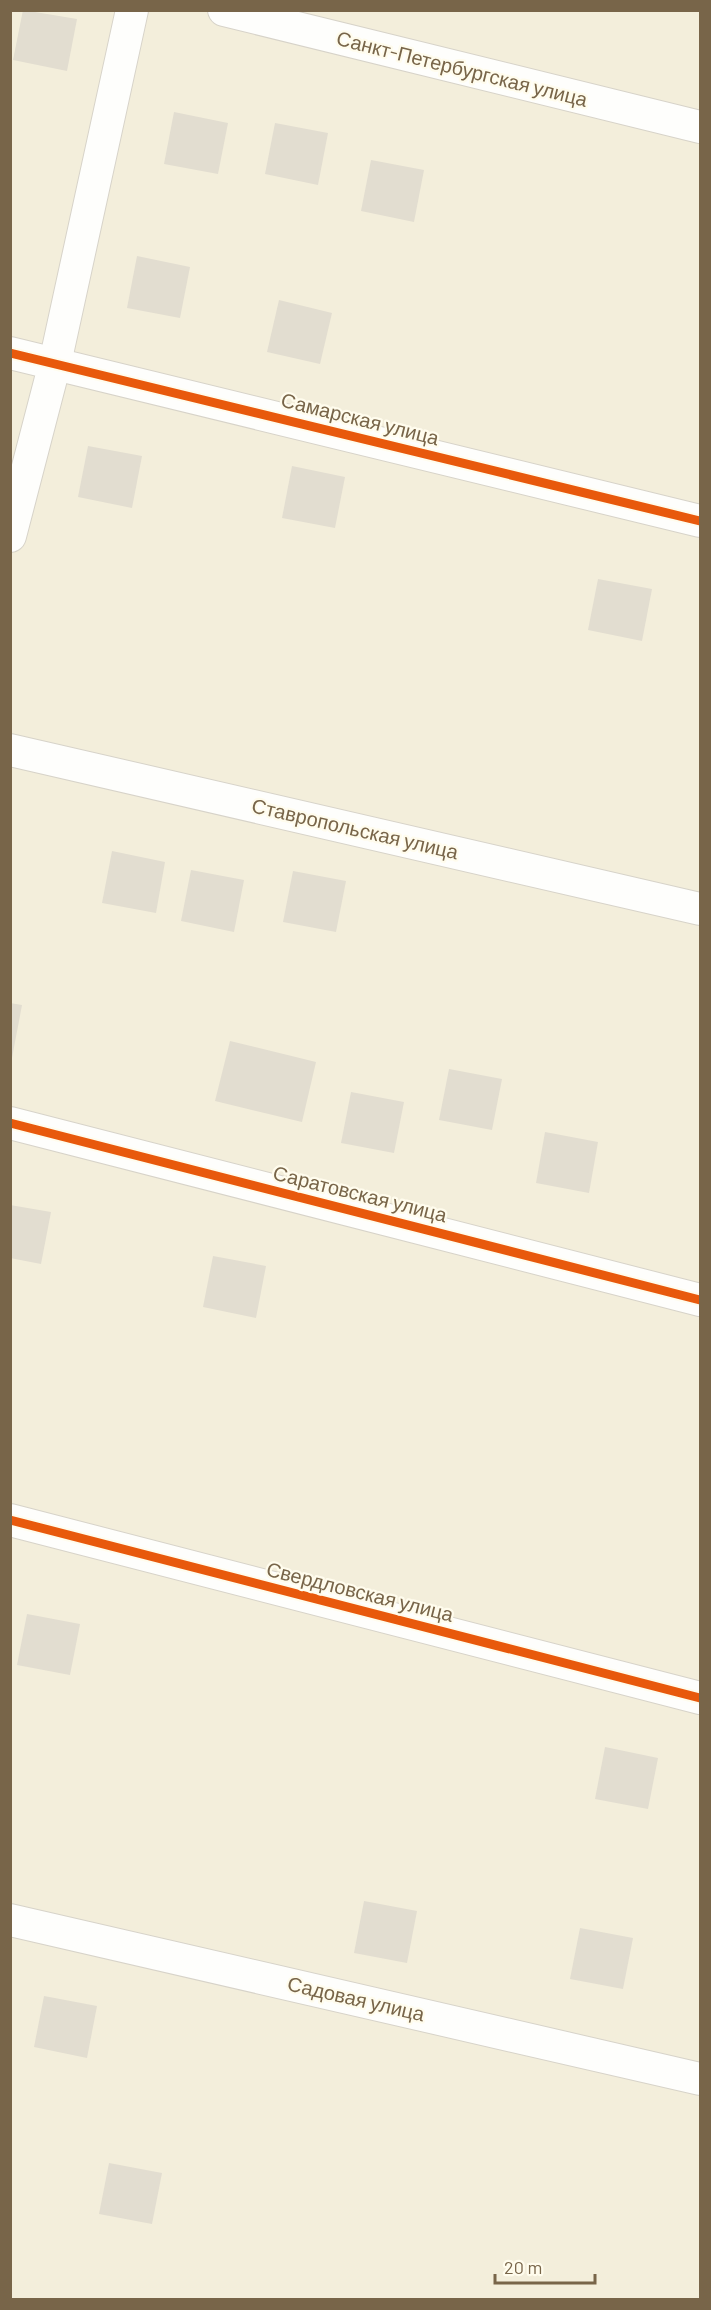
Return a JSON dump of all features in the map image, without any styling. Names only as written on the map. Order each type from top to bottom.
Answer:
[{"type":"street","points":[[10,536],[55,363],[132,10]]},
{"type":"street","name":"Санкт-Петербургская улица","points":[[224,10],[700,127]]},
{"type":"street","name":"Самарская улица","points":[[10,353],[700,521]]},
{"type":"street","name":"Ставропольская улица","points":[[10,750],[700,909]]},
{"type":"street","name":"Саратовская улица","points":[[10,1123],[700,1300]]},
{"type":"street","name":"Свердловская улица","points":[[10,1521],[700,1698]]},
{"type":"street","name":"Садовая улица","points":[[10,1920],[700,2079]]},
{"type":"shaded area","points":[[11,11],[700,11],[700,2299],[11,2299]]},
{"type":"building","points":[[23,10],[77,19],[67,71],[13,60]]},
{"type":"building","points":[[174,112],[228,123],[218,174],[164,164]]},
{"type":"building","points":[[275,123],[328,133],[318,185],[265,174]]},
{"type":"building","points":[[371,160],[424,170],[414,222],[361,211]]},
{"type":"building","points":[[137,256],[190,267],[180,318],[127,308]]},
{"type":"building","points":[[279,300],[332,313],[320,364],[267,352]]},
{"type":"building","points":[[88,446],[142,456],[132,508],[78,497]]},
{"type":"building","points":[[292,466],[345,477],[335,528],[282,518]]},
{"type":"building","points":[[598,579],[652,589],[642,641],[588,630]]},
{"type":"building","points":[[112,851],[165,862],[156,913],[102,903]]},
{"type":"building","points":[[191,870],[244,880],[234,932],[181,921]]},
{"type":"building","points":[[293,871],[346,881],[336,932],[283,922]]},
{"type":"building","points":[[10,1003],[22,1005],[12,1058],[10,1058]]},
{"type":"building","points":[[230,1041],[316,1062],[302,1122],[215,1101]]},
{"type":"building","points":[[449,1069],[502,1079],[492,1130],[439,1120]]},
{"type":"building","points":[[351,1092],[404,1102],[394,1153],[341,1143]]},
{"type":"building","points":[[545,1132],[598,1142],[589,1193],[536,1183]]},
{"type":"building","points":[[10,1205],[51,1212],[41,1264],[10,1258]]},
{"type":"building","points":[[213,1256],[266,1266],[256,1318],[203,1307]]},
{"type":"building","points":[[27,1614],[80,1624],[70,1675],[17,1665]]},
{"type":"building","points":[[605,1747],[658,1758],[648,1809],[595,1799]]},
{"type":"building","points":[[364,1901],[417,1911],[407,1963],[354,1953]]},
{"type":"building","points":[[580,1928],[633,1938],[623,1989],[570,1979]]},
{"type":"building","points":[[44,1996],[97,2006],[87,2058],[34,2047]]},
{"type":"building","points":[[109,2163],[162,2173],[152,2224],[99,2214]]},
{"type":"cycle path","points":[[10,353],[700,521]]},
{"type":"cycle path","points":[[10,1123],[700,1300]]},
{"type":"cycle path","points":[[10,1520],[700,1698]]}]
